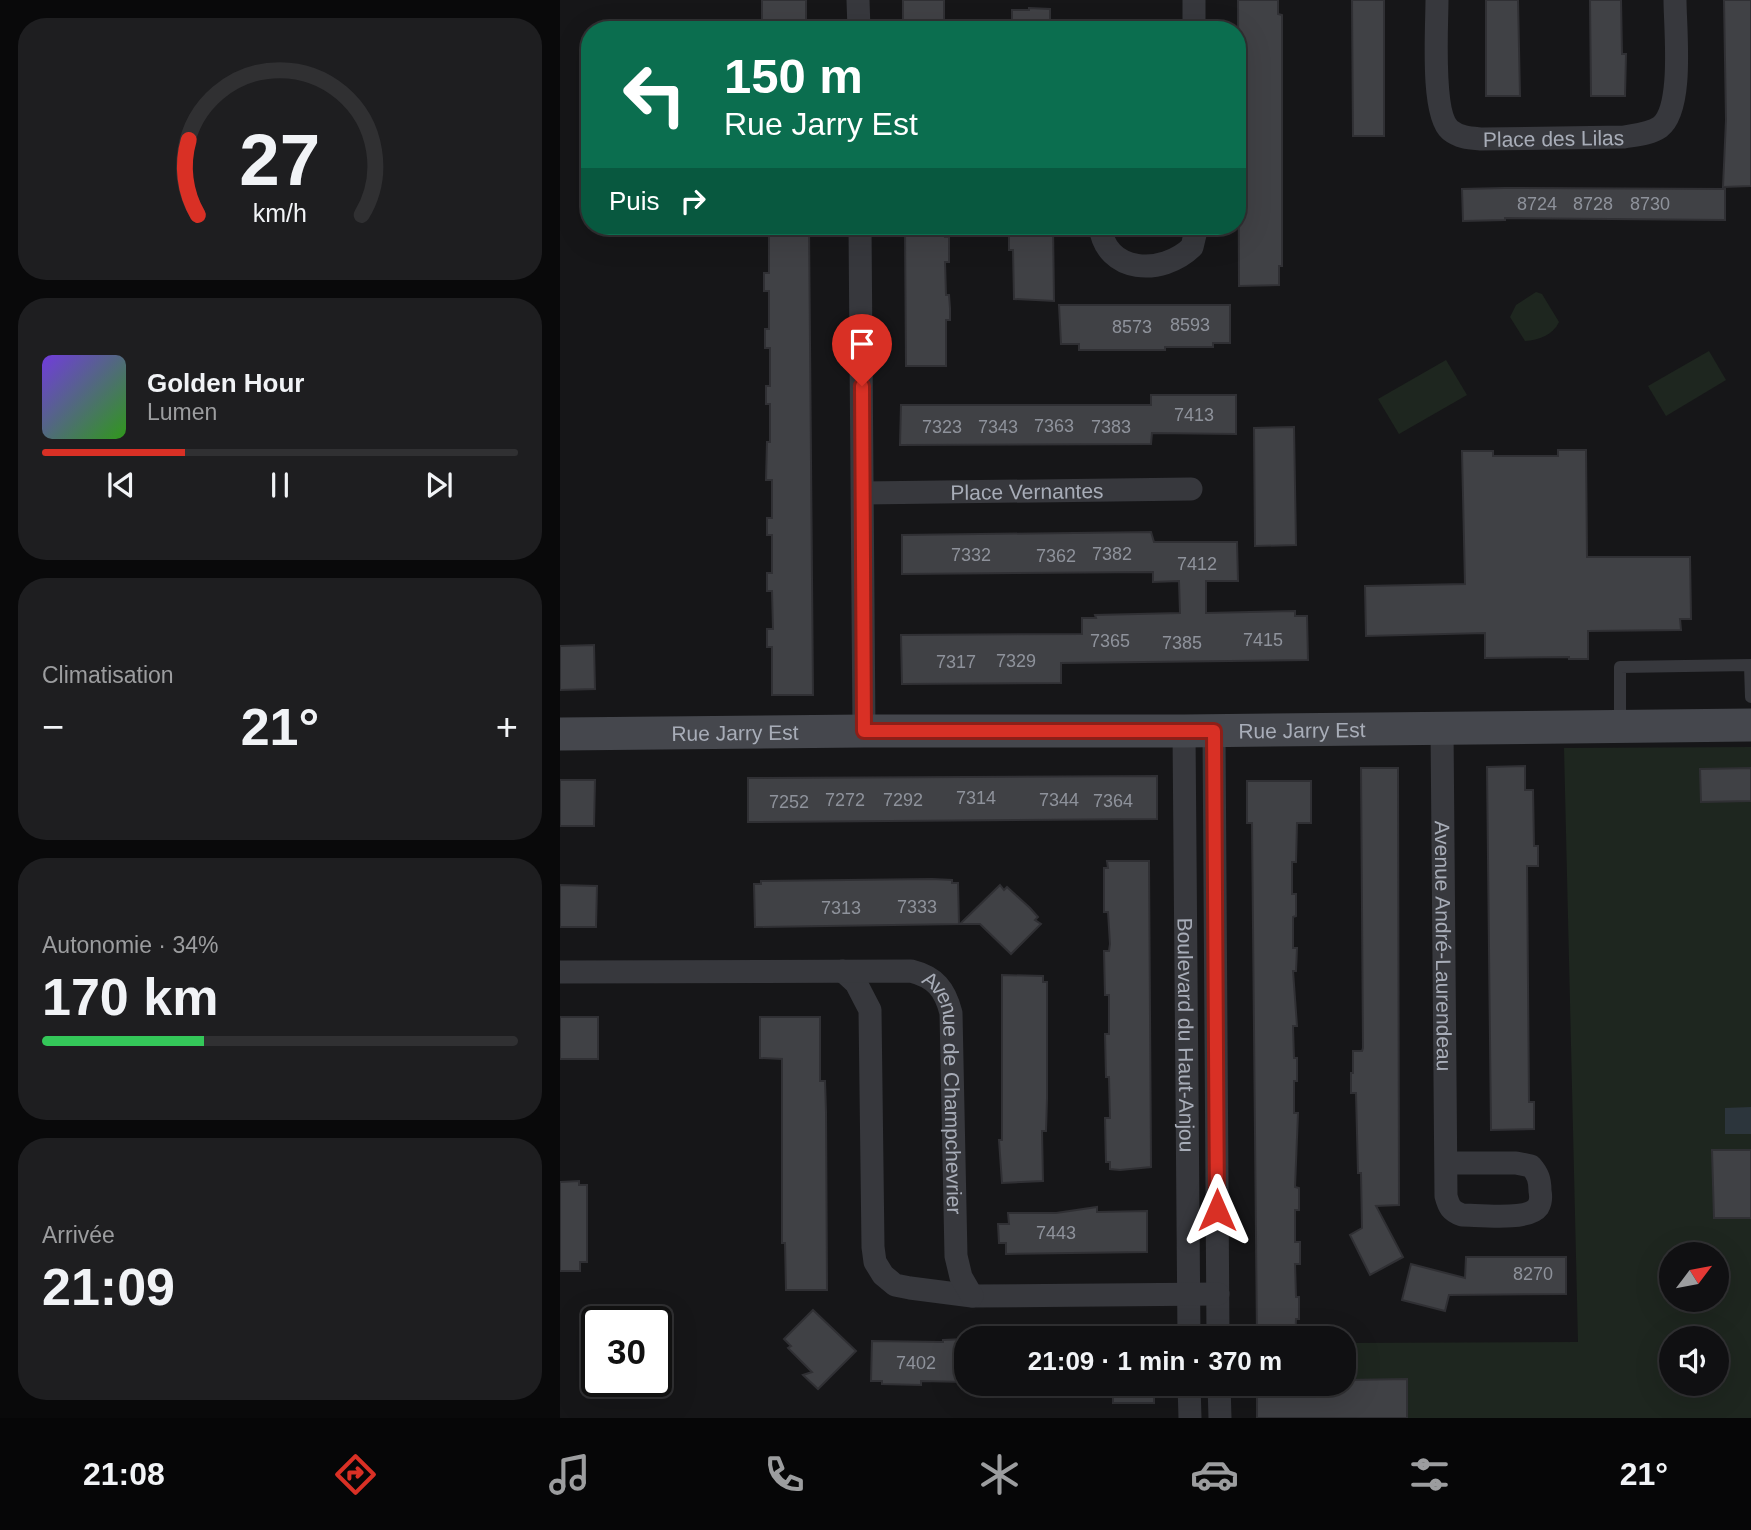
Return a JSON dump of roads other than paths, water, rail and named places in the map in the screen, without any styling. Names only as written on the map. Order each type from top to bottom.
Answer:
[{"type":"street","points":[[858,0],[859,21]]},
{"type":"street","points":[[1194,0],[1194,21]]},
{"type":"street","name":"Place des Lilas","points":[[1437,0],[1437,95],[1440,113],[1448,129],[1459,135],[1482,139],[1624,137],[1643,134],[1661,126],[1671,111],[1675,86],[1675,0]]},
{"type":"street","points":[[860,235],[864,731]]},
{"type":"street","points":[[1101,235],[1107,250],[1119,260],[1131,264],[1158,265],[1175,261],[1192,247],[1196,235]]},
{"type":"street","name":"Place Vernantes","points":[[863,493],[1191,489]]},
{"type":"street","name":"Rue Jarry Est","points":[[560,734],[1199,731],[1751,724]]},
{"type":"street","name":"Avenue André-Laurendeau","points":[[1442,727],[1447,1163]]},
{"type":"street","name":"Boulevard du Haut-Anjou","points":[[1199,731],[1218,1326]]},
{"type":"street","name":"Boulevard du Haut-Anjou","points":[[1189,1326],[1199,731]]},
{"type":"street","points":[[843,971],[864,995],[871,1019],[873,1247],[875,1262],[883,1275],[895,1285],[972,1296],[1218,1294]]},
{"type":"street","name":"Avenue de Champchevrier","points":[[560,972],[911,971],[938,982],[947,997],[951,1013],[956,1256],[961,1277],[972,1296]]},
{"type":"street","points":[[1189,1396],[1190,1418]]},
{"type":"street","points":[[1219,1396],[1220,1418]]},
{"type":"lane","points":[[1620,725],[1620,667],[1750,665],[1751,697]]}]
